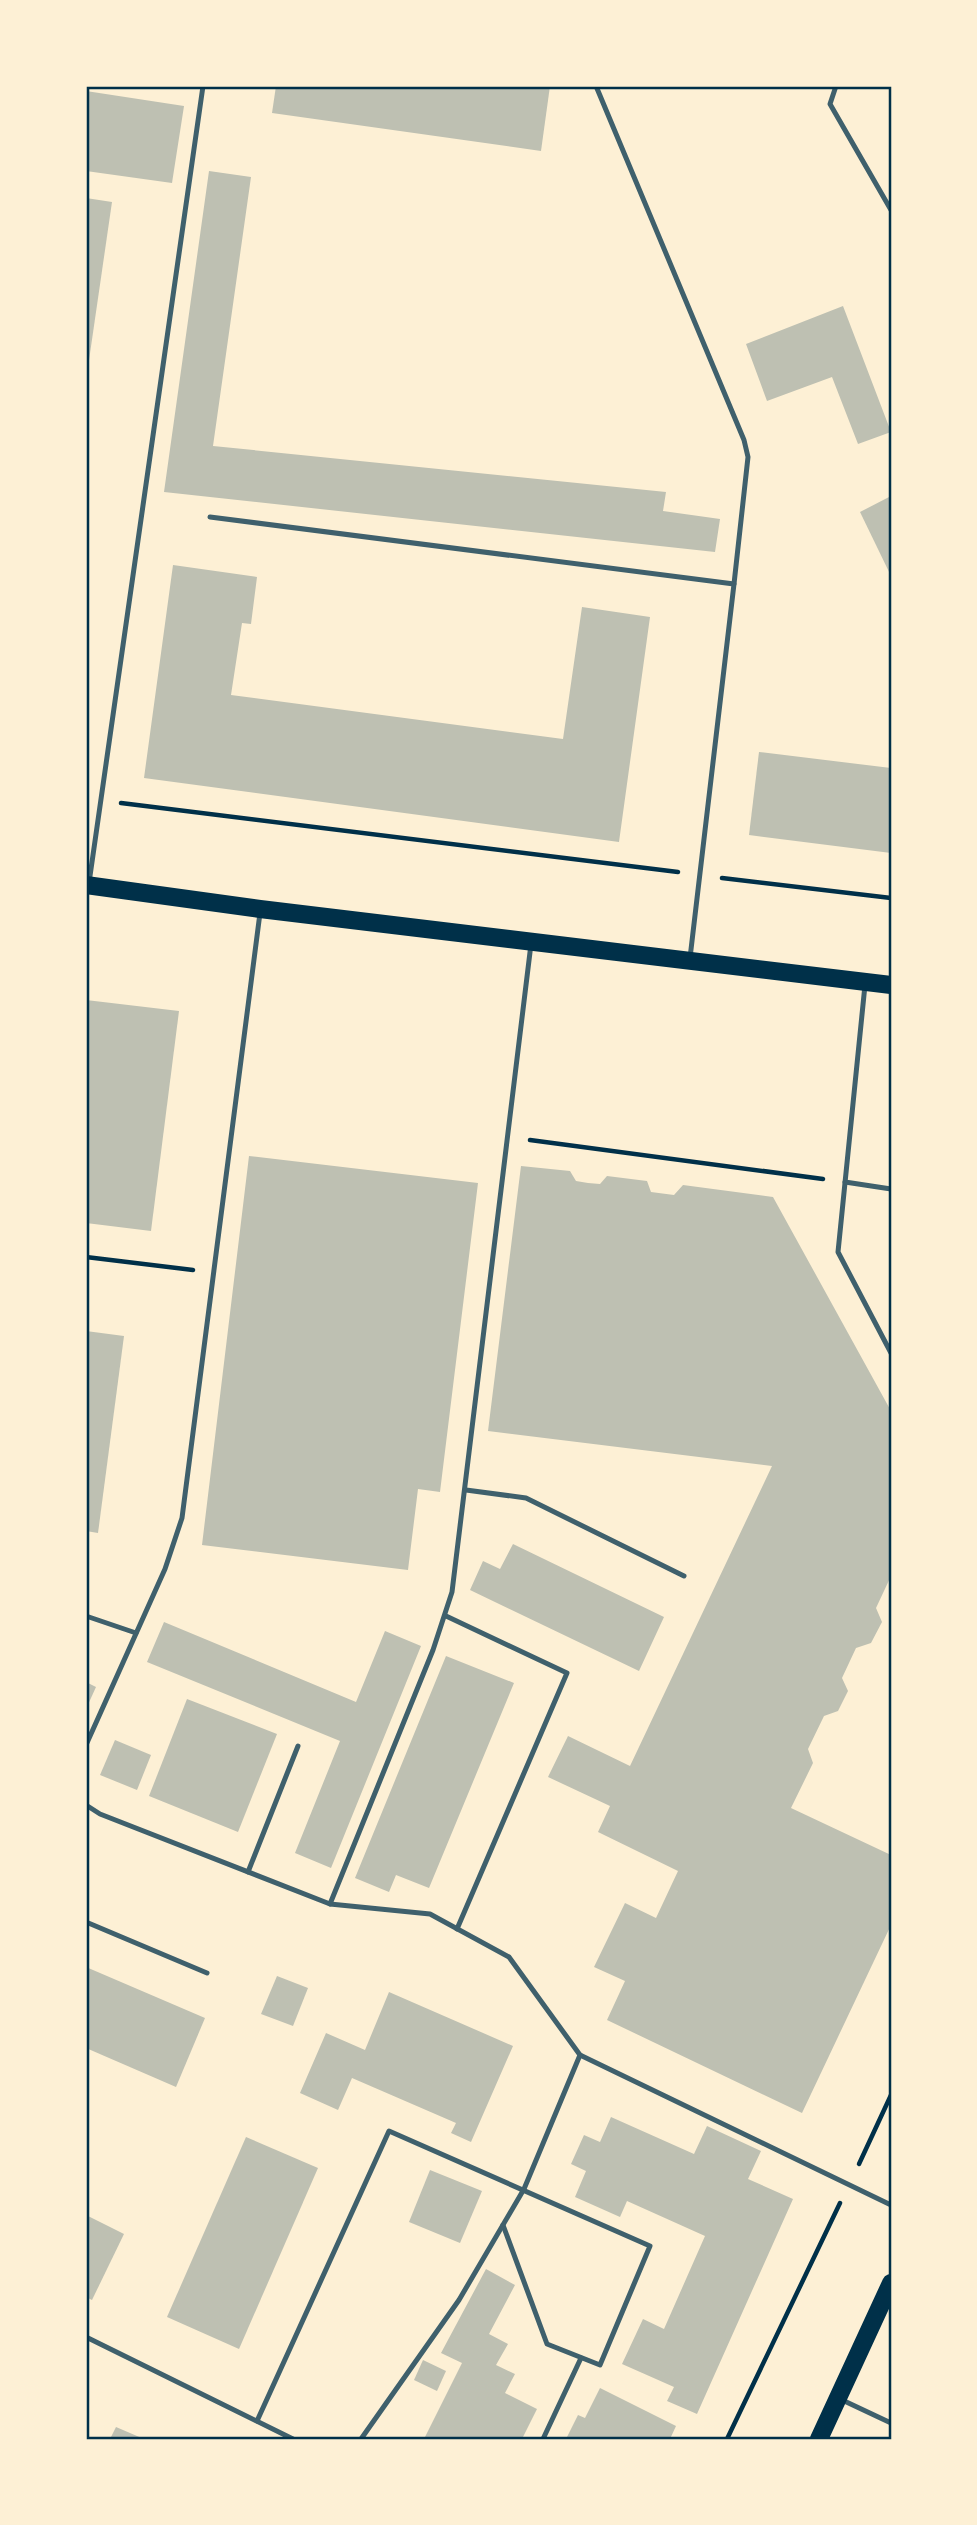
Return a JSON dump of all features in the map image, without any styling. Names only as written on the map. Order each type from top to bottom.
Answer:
[{"type":"main road","points":[[87,886],[891,985]]},
{"type":"main road","points":[[819,2439],[891,2283]]},
{"type":"lane","points":[[87,886],[203,86]]},
{"type":"lane","points":[[596,86],[744,440],[748,457],[690,961]]},
{"type":"lane","points":[[836,86],[830,104],[891,210]]},
{"type":"lane","points":[[210,517],[734,584]]},
{"type":"lane","points":[[86,1745],[166,1569],[182,1518],[260,909]]},
{"type":"lane","points":[[330,1903],[446,1616],[452,1592],[531,941]]},
{"type":"lane","points":[[865,982],[838,1252],[891,1353]]},
{"type":"lane","points":[[845,1182],[891,1189]]},
{"type":"lane","points":[[466,1490],[526,1498],[684,1576]]},
{"type":"lane","points":[[86,1616],[136,1633]]},
{"type":"lane","points":[[446,1616],[567,1673],[457,1929]]},
{"type":"lane","points":[[248,1872],[298,1746]]},
{"type":"lane","points":[[86,1805],[100,1814],[330,1903],[430,1914],[509,1957],[580,2055],[891,2205]]},
{"type":"lane","points":[[86,1922],[207,1973]]},
{"type":"lane","points":[[361,2439],[459,2301],[524,2189],[580,2055]]},
{"type":"lane","points":[[257,2421],[389,2131],[650,2246],[600,2365],[547,2344],[503,2225]]},
{"type":"lane","points":[[86,2337],[293,2439]]},
{"type":"lane","points":[[543,2439],[581,2358]]},
{"type":"lane","points":[[838,2398],[891,2423]]},
{"type":"path","points":[[101,801],[891,898]]},
{"type":"path","points":[[508,1133],[525,1139],[845,1182]]},
{"type":"path","points":[[86,1257],[215,1273]]},
{"type":"path","points":[[727,2439],[891,2095]]},
{"type":"building","points":[[276,86],[550,86],[541,151],[272,113]]},
{"type":"building","points":[[86,91],[184,106],[172,183],[86,171]]},
{"type":"building","points":[[209,171],[251,177],[213,446],[666,492],[663,511],[720,519],[715,552],[164,492]]},
{"type":"building","points":[[86,198],[112,202],[87,374],[86,374]]},
{"type":"building","points":[[843,306],[891,432],[858,444],[832,377],[767,401],[746,344]]},
{"type":"building","points":[[891,496],[891,576],[860,512]]},
{"type":"building","points":[[173,565],[257,577],[251,624],[242,623],[231,695],[563,739],[582,607],[650,617],[619,842],[144,778]]},
{"type":"building","points":[[759,752],[891,768],[891,853],[749,835]]},
{"type":"building","points":[[86,1000],[179,1011],[151,1231],[86,1223]]},
{"type":"building","points":[[249,1156],[478,1183],[440,1492],[418,1489],[408,1570],[202,1545]]},
{"type":"building","points":[[521,1166],[570,1171],[576,1181],[588,1183],[600,1184],[607,1176],[647,1181],[651,1192],[674,1195],[683,1185],[773,1197],[891,1411],[891,1576],[876,1608],[882,1622],[871,1643],[856,1648],[842,1678],[848,1691],[838,1711],[824,1716],[808,1749],[813,1763],[791,1808],[891,1855],[891,1925],[802,2113],[607,2020],[625,1981],[594,1967],[625,1903],[656,1918],[678,1871],[598,1832],[610,1806],[548,1777],[568,1736],[630,1766],[772,1466],[488,1431]]},
{"type":"building","points":[[86,1331],[124,1336],[98,1533],[86,1531]]},
{"type":"building","points":[[513,1544],[664,1617],[639,1671],[470,1590],[483,1561],[500,1569]]},
{"type":"building","points":[[164,1622],[356,1702],[385,1631],[421,1646],[331,1868],[295,1853],[340,1741],[147,1662]]},
{"type":"building","points":[[446,1656],[514,1683],[429,1888],[396,1875],[389,1892],[355,1878]]},
{"type":"building","points":[[86,1682],[96,1687],[86,1709]]},
{"type":"building","points":[[187,1699],[277,1734],[238,1832],[149,1796]]},
{"type":"building","points":[[115,1740],[151,1755],[137,1790],[100,1775]]},
{"type":"building","points":[[86,1967],[205,2018],[176,2087],[86,2048]]},
{"type":"building","points":[[277,1976],[308,1988],[293,2026],[261,2014]]},
{"type":"building","points":[[389,1992],[513,2046],[471,2142],[451,2133],[456,2123],[352,2078],[338,2110],[300,2093],[326,2033],[365,2050]]},
{"type":"building","points":[[611,2117],[694,2154],[707,2126],[761,2151],[748,2179],[793,2199],[697,2414],[667,2401],[674,2387],[622,2364],[643,2319],[664,2329],[705,2236],[627,2201],[620,2217],[575,2197],[586,2171],[571,2164],[584,2135],[600,2142]]},
{"type":"building","points":[[246,2137],[318,2168],[239,2349],[167,2317]]},
{"type":"building","points":[[430,2170],[482,2191],[460,2243],[409,2222]]},
{"type":"building","points":[[86,2215],[124,2234],[92,2300],[86,2297]]},
{"type":"building","points":[[486,2269],[515,2285],[489,2334],[508,2344],[496,2365],[515,2374],[505,2393],[537,2409],[522,2439],[424,2439],[462,2363],[441,2353]]},
{"type":"building","points":[[423,2360],[446,2371],[437,2391],[414,2380]]},
{"type":"building","points":[[600,2388],[676,2426],[670,2439],[566,2439],[578,2415],[585,2418]]},
{"type":"building","points":[[116,2427],[144,2439],[110,2439]]}]
